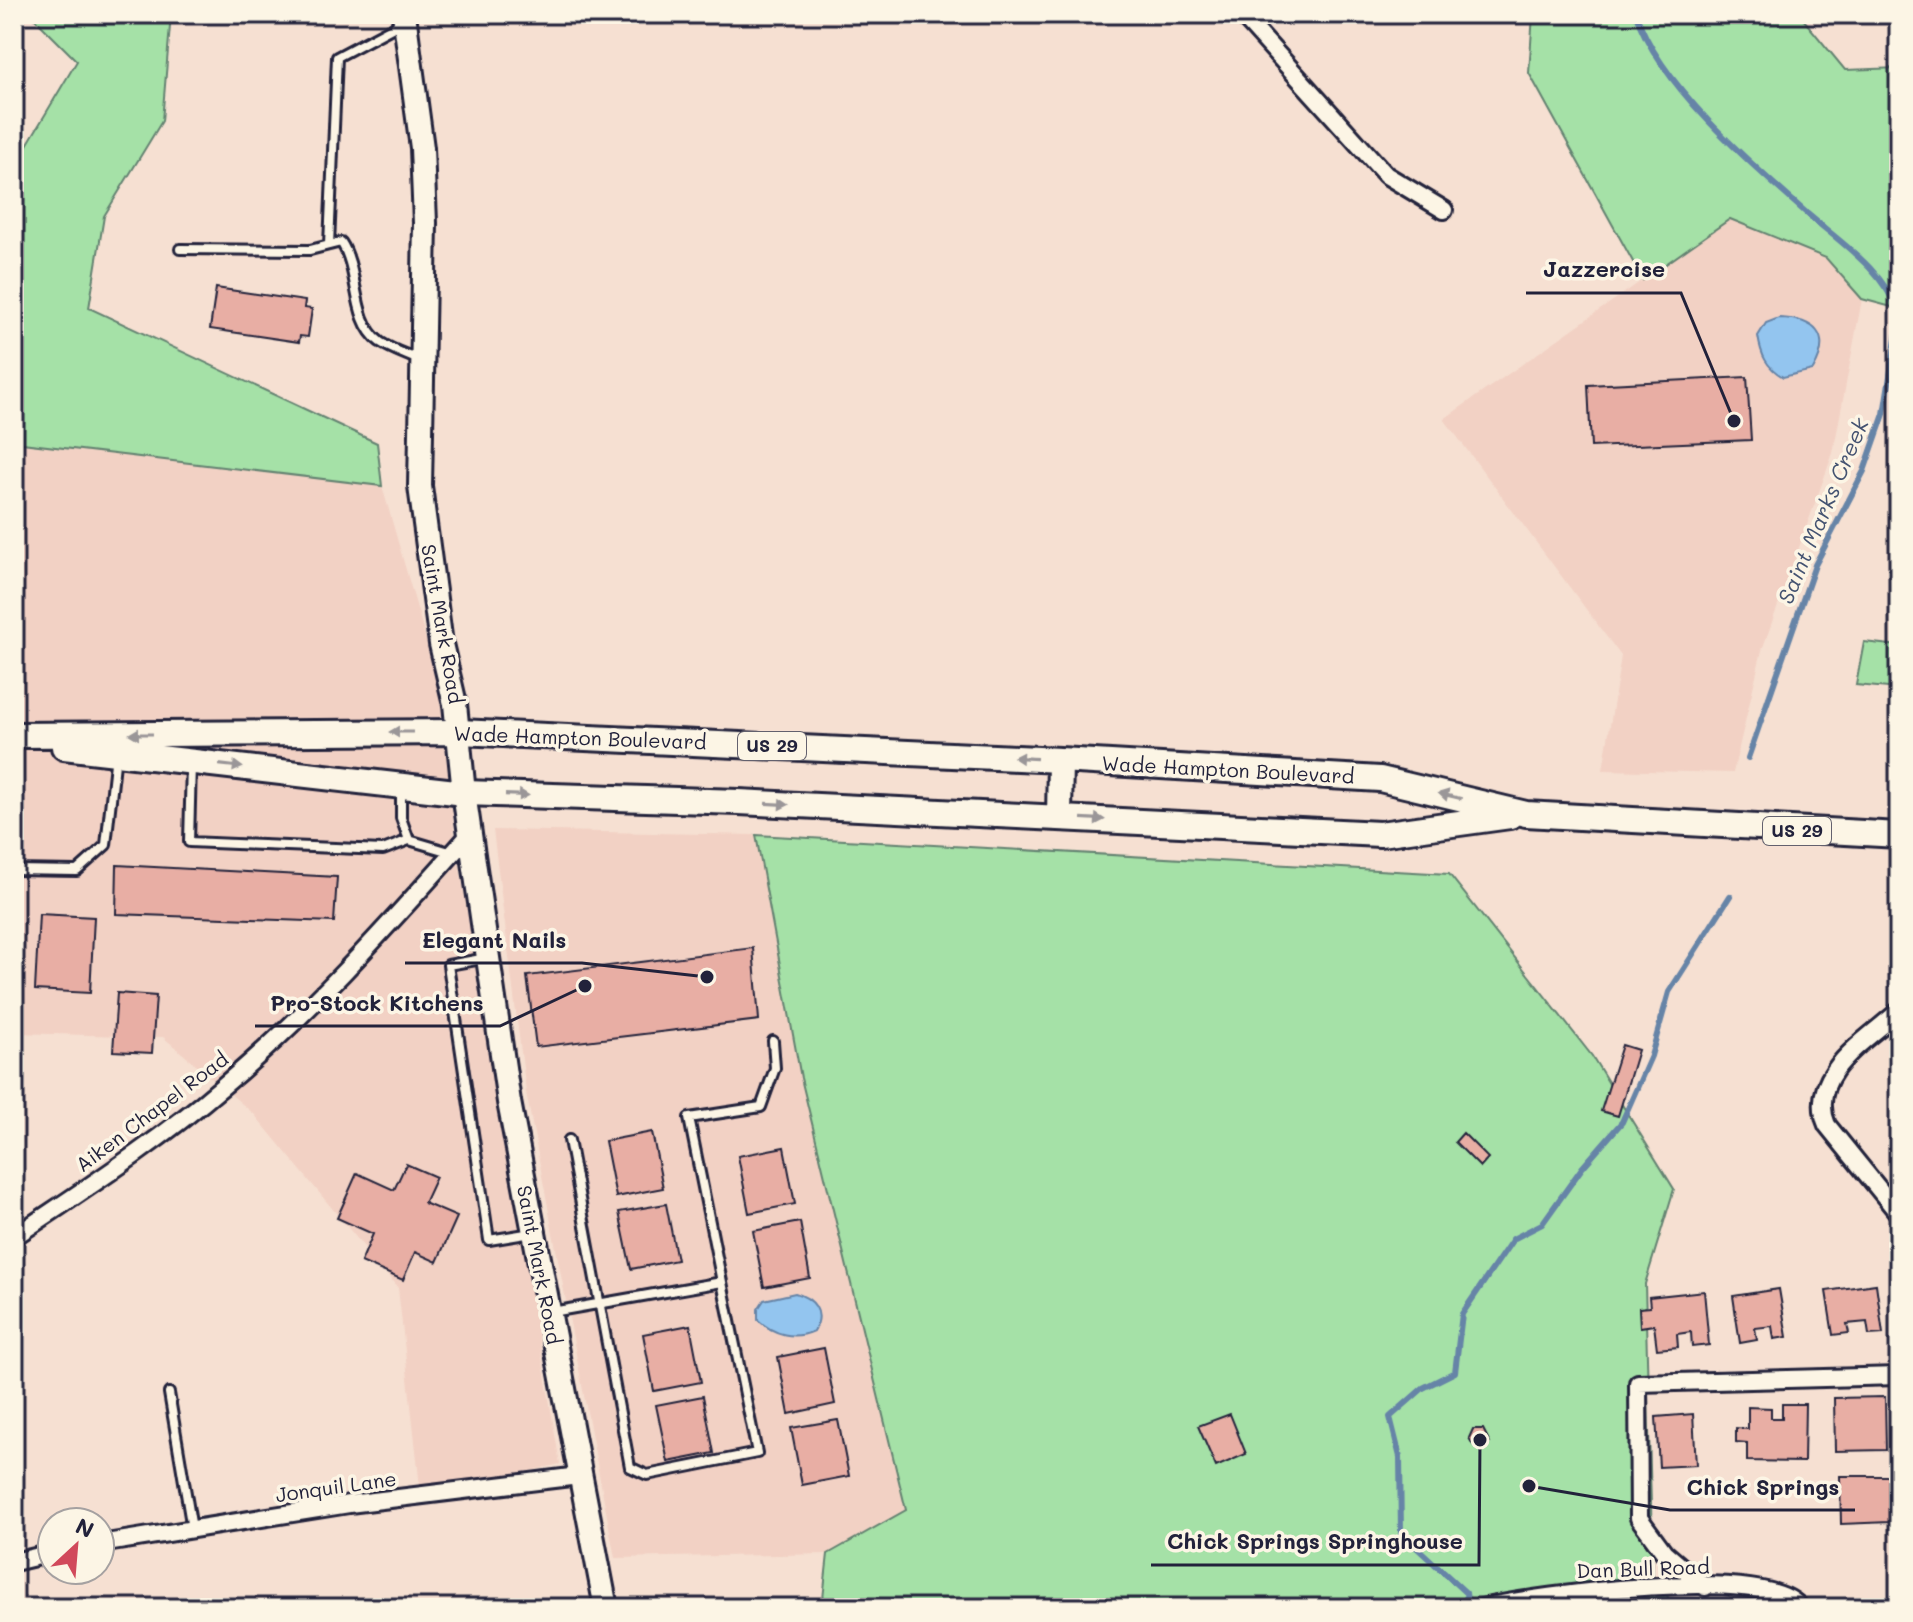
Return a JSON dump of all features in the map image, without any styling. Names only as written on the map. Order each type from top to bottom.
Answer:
[{"type":"main road","name":"Wade Hampton Boulevard","points":[[14,735],[459,732],[1060,760],[1380,779],[1526,814],[1899,835]]},
{"type":"main road","name":"Wade Hampton Boulevard","points":[[14,742],[464,793],[1059,817],[1380,834],[1526,814]]},
{"type":"main road","points":[[1059,817],[1060,760]]},
{"type":"street","points":[[1241,14],[1386,175],[1444,210]]},
{"type":"street","name":"Saint Mark Road","points":[[404,17],[423,163],[425,236],[420,486],[441,644],[459,732],[464,793],[488,958],[532,1233],[606,1608]]},
{"type":"street","name":"Aiken Chapel Road","points":[[14,1237],[113,1170],[223,1087],[364,948],[470,834]]},
{"type":"street","points":[[1899,1011],[1828,1078],[1822,1108],[1827,1125],[1899,1214]]},
{"type":"street","points":[[1705,1587],[1664,1552],[1639,1518],[1638,1383],[1899,1376]]},
{"type":"street","name":"Jonquil Lane","points":[[116,1541],[349,1504],[579,1476]]},
{"type":"street","points":[[14,1562],[36,1557]]},
{"type":"street","name":"Dan Bull Road","points":[[1482,1608],[1607,1588],[1705,1587],[1767,1588],[1794,1599],[1800,1608]]},
{"type":"lane","points":[[329,245],[337,57],[404,17]]},
{"type":"lane","points":[[180,249],[310,250],[341,242],[350,255],[370,330],[380,342],[422,362]]},
{"type":"lane","points":[[14,870],[77,871],[106,845],[116,753]]},
{"type":"lane","points":[[191,762],[189,842],[383,850],[409,840],[453,853]]},
{"type":"lane","points":[[401,786],[401,818],[409,840]]},
{"type":"lane","points":[[488,958],[448,965],[489,1240],[532,1233]]},
{"type":"lane","points":[[569,1140],[630,1467],[647,1475],[757,1453],[689,1118],[761,1107],[775,1068],[773,1041]]},
{"type":"lane","points":[[547,1313],[722,1282]]},
{"type":"lane","points":[[169,1393],[192,1529]]},
{"type":"shaded area","points":[[1730,219],[1826,258],[1862,299],[1833,453],[1762,650],[1733,773],[1603,770],[1621,656],[1444,419]]},
{"type":"shaded area","points":[[14,442],[382,486],[439,685],[455,838],[560,1464],[421,1496],[398,1288],[254,1114],[163,1037],[14,1033]]},
{"type":"shaded area","points":[[493,830],[756,835],[801,1078],[907,1510],[828,1554],[615,1558],[526,1092]]},
{"type":"green space","points":[[30,14],[171,14],[162,121],[104,216],[89,308],[377,443],[382,486],[14,442],[14,167],[77,61]]},
{"type":"green space","points":[[1533,14],[1799,14],[1845,70],[1899,68],[1899,309],[1862,299],[1826,258],[1730,219],[1643,280],[1529,73]]},
{"type":"green space","points":[[1864,642],[1899,646],[1899,689],[1856,685]]},
{"type":"green space","points":[[756,835],[1449,874],[1592,1056],[1674,1189],[1645,1284],[1653,1578],[1676,1608],[822,1608],[828,1554],[906,1510],[801,1078]]},
{"type":"water","points":[[1779,318],[1802,322],[1817,331],[1821,347],[1813,370],[1783,377],[1765,360],[1758,336],[1766,323]]},
{"type":"water","points":[[795,1293],[807,1298],[816,1307],[819,1318],[814,1331],[799,1335],[784,1334],[758,1320],[758,1309],[764,1300]]},
{"type":"building","points":[[216,288],[305,301],[304,308],[312,309],[308,337],[300,336],[299,342],[210,329]]},
{"type":"building","points":[[1747,377],[1751,440],[1591,447],[1588,385]]},
{"type":"building","points":[[1896,584],[1899,584],[1899,601],[1894,600]]},
{"type":"building","points":[[117,865],[337,877],[334,922],[116,914]]},
{"type":"building","points":[[39,914],[94,917],[90,993],[35,990]]},
{"type":"building","points":[[753,948],[759,1020],[536,1047],[527,976]]},
{"type":"building","points":[[117,993],[156,996],[152,1053],[113,1051]]},
{"type":"building","points":[[1622,1045],[1638,1050],[1618,1116],[1601,1111]]},
{"type":"building","points":[[652,1132],[663,1188],[616,1197],[605,1141]]},
{"type":"building","points":[[1463,1133],[1488,1158],[1480,1167],[1455,1142]]},
{"type":"building","points":[[784,1147],[795,1204],[749,1213],[738,1156]]},
{"type":"building","points":[[406,1164],[436,1177],[424,1203],[457,1217],[437,1262],[415,1252],[403,1280],[361,1262],[373,1234],[337,1218],[357,1173],[394,1190]]},
{"type":"building","points":[[666,1204],[677,1260],[631,1269],[619,1212]]},
{"type":"building","points":[[800,1222],[810,1278],[764,1287],[753,1231]]},
{"type":"building","points":[[1876,1284],[1883,1334],[1869,1335],[1867,1322],[1847,1324],[1849,1333],[1833,1335],[1826,1291]]},
{"type":"building","points":[[1779,1289],[1787,1337],[1774,1339],[1772,1326],[1755,1328],[1757,1340],[1740,1343],[1733,1296]]},
{"type":"building","points":[[1704,1291],[1709,1345],[1692,1347],[1691,1332],[1677,1334],[1678,1347],[1657,1349],[1654,1325],[1640,1327],[1639,1308],[1650,1307],[1649,1297]]},
{"type":"building","points":[[690,1325],[701,1382],[654,1391],[643,1334]]},
{"type":"building","points":[[824,1348],[835,1404],[789,1414],[778,1357]]},
{"type":"building","points":[[703,1396],[714,1453],[668,1462],[656,1405]]},
{"type":"building","points":[[1885,1397],[1886,1450],[1835,1451],[1834,1398]]},
{"type":"building","points":[[1782,1404],[1805,1404],[1804,1462],[1747,1461],[1747,1443],[1736,1442],[1736,1428],[1748,1429],[1748,1407],[1771,1408],[1771,1418],[1782,1418]]},
{"type":"building","points":[[1230,1414],[1246,1454],[1216,1467],[1198,1426]]},
{"type":"building","points":[[1693,1414],[1696,1465],[1659,1467],[1656,1417]]},
{"type":"building","points":[[838,1420],[849,1476],[802,1485],[791,1428]]},
{"type":"building","points":[[1473,1429],[1483,1429],[1490,1443],[1483,1448],[1473,1445],[1469,1438]]},
{"type":"building","points":[[1840,1476],[1889,1476],[1890,1522],[1841,1524]]},
{"type":"waterway","name":"Saint Marks Creek","points":[[1636,14],[1665,69],[1686,96],[1762,174],[1862,260],[1884,285],[1899,314]]},
{"type":"waterway","name":"Saint Marks Creek","points":[[1748,758],[1815,565],[1864,471],[1884,414],[1899,320]]},
{"type":"waterway","name":"Saint Marks Creek","points":[[1468,1608],[1466,1593],[1401,1533],[1400,1457],[1390,1417],[1423,1388],[1455,1372],[1462,1314],[1513,1239],[1542,1224],[1582,1168],[1622,1122],[1651,1056],[1669,992],[1730,896]]},
{"type":"place","name":"Jazzercise","points":[[1734,421]]},
{"type":"place","name":"Elegant Nails","points":[[707,977]]},
{"type":"place","name":"Pro-Stock Kitchens","points":[[585,986]]},
{"type":"place","name":"Chick Springs Springhouse","points":[[1480,1440]]},
{"type":"place","name":"Chick Springs","points":[[1529,1486]]}]
